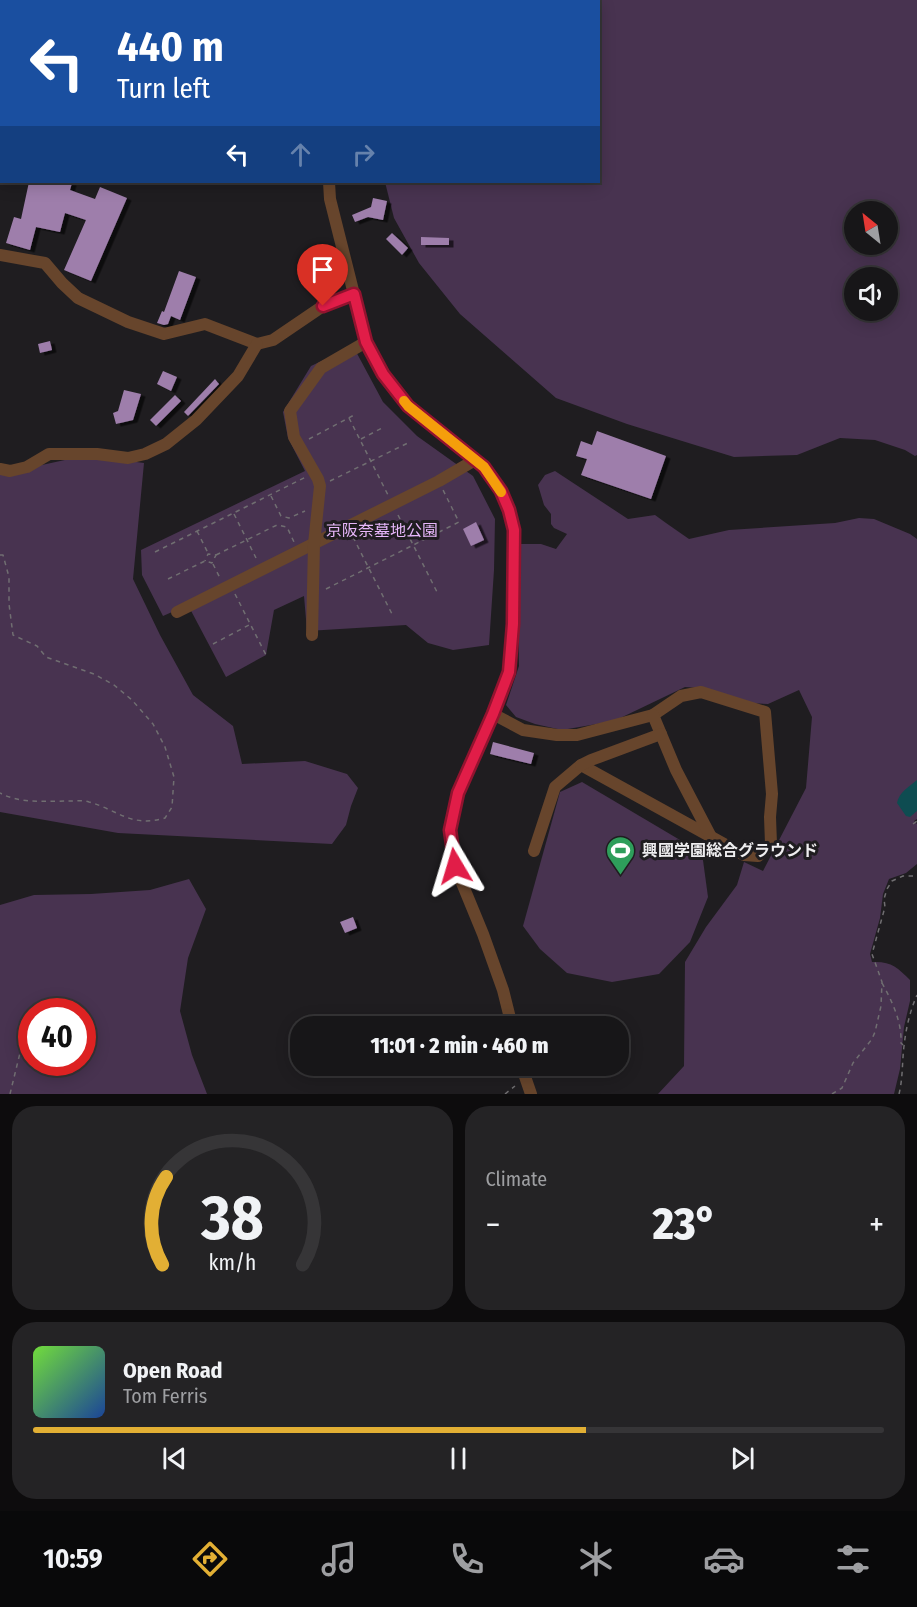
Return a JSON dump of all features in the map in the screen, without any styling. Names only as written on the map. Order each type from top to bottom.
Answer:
[{"type":"street","points":[[329,183],[330,199],[366,342],[383,374],[408,406],[484,467],[501,491],[514,530],[513,624],[509,672],[458,793],[450,830],[455,866],[483,933],[510,1016]]},
{"type":"street","points":[[0,255],[45,263],[62,284],[78,298],[128,322],[165,334],[205,324],[257,344],[273,340],[323,306],[354,294]]},
{"type":"street","points":[[312,635],[314,544],[320,486],[294,437],[290,411],[321,368],[366,342]]},
{"type":"street","points":[[0,469],[10,471],[27,467],[49,454],[97,454],[128,458],[145,454],[166,444],[196,420],[238,376],[257,344]]},
{"type":"street","points":[[177,612],[439,481],[475,460]]},
{"type":"street","points":[[493,714],[524,729],[557,735],[577,735],[653,715],[681,696],[701,693],[765,712],[772,794],[771,844],[758,856],[744,855],[581,765]]},
{"type":"street","points":[[653,715],[676,770],[711,837]]},
{"type":"street","points":[[534,851],[555,787],[581,765],[591,760],[661,734]]},
{"type":"street","points":[[525,1076],[531,1094]]},
{"type":"path","points":[[298,444],[356,414]]},
{"type":"path","points":[[360,440],[382,428]]},
{"type":"path","points":[[320,486],[410,441]]},
{"type":"path","points":[[154,552],[315,473]]},
{"type":"path","points":[[326,589],[459,522],[439,481]]},
{"type":"path","points":[[270,495],[280,516],[290,518],[318,505]]},
{"type":"path","points":[[234,513],[262,570]]},
{"type":"path","points":[[208,554],[216,555],[277,525],[287,527],[299,551]]},
{"type":"path","points":[[348,526],[393,616]]},
{"type":"path","points":[[168,579],[205,561],[208,554],[197,531]]},
{"type":"path","points":[[0,555],[3,555],[9,577],[9,604],[13,635],[37,646],[46,657],[93,674],[114,685],[132,700],[153,724],[165,747],[174,777],[172,807],[165,818],[153,822],[135,821],[87,801],[28,801],[0,793]]},
{"type":"path","points":[[212,563],[216,555]]},
{"type":"path","points":[[205,561],[212,563],[228,587],[266,655]]},
{"type":"path","points":[[213,644],[250,624]]},
{"type":"path","points":[[913,824],[917,821]]},
{"type":"path","points":[[904,1046],[901,1044],[898,1018],[872,954],[885,908],[884,899],[887,889],[892,881],[903,876],[913,876]]},
{"type":"path","points":[[832,1094],[842,1089],[853,1063],[872,1040],[881,1006],[882,982]]},
{"type":"path","points":[[899,1094],[909,1014],[917,994]]},
{"type":"path","points":[[10,1094],[18,1061]]},
{"type":"path","points":[[505,1094],[519,1076]]},
{"type":"green space","points":[[600,0],[917,0],[917,455],[875,440],[840,438],[797,455],[734,457],[627,424],[556,398],[460,314],[419,263],[394,218],[385,183],[600,183]]},
{"type":"green space","name":"京阪奈墓地公園","points":[[353,346],[383,402],[417,436],[473,476],[495,519],[489,645],[453,650],[428,643],[406,625],[307,631],[304,596],[274,610],[266,655],[226,677],[188,605],[163,616],[142,575],[141,550],[305,471],[288,438],[283,412],[311,366]]},
{"type":"green space","points":[[74,458],[114,459],[144,463],[133,579],[160,635],[193,695],[233,726],[242,764],[305,761],[347,774],[358,788],[346,825],[332,844],[118,833],[0,812],[0,471],[5,473]]},
{"type":"green space","points":[[555,471],[628,519],[655,515],[689,539],[729,530],[835,523],[859,518],[874,519],[917,539],[917,819],[914,821],[917,824],[917,864],[906,873],[889,879],[883,894],[880,918],[870,954],[872,962],[893,966],[910,980],[910,1001],[894,1094],[658,1094],[684,1066],[685,962],[706,927],[737,885],[744,862],[763,871],[806,788],[812,717],[799,690],[768,704],[747,703],[701,688],[685,687],[614,721],[562,730],[516,717],[506,705],[519,666],[518,612],[521,544],[541,544],[556,549],[567,534],[554,528],[551,524],[551,514],[544,505],[538,485],[545,475]]},
{"type":"green space","name":"興國学園総合グラウンド","points":[[582,782],[702,853],[708,897],[690,942],[659,974],[612,982],[567,973],[540,949],[523,926],[560,792]]},
{"type":"green space","points":[[189,879],[206,909],[188,958],[180,1011],[192,1055],[207,1094],[0,1094],[0,905],[34,895],[150,890]]},
{"type":"water","points":[[917,780],[917,811],[910,817],[906,816],[897,803],[902,793]]},
{"type":"building","points":[[29,183],[72,183],[70,190],[95,199],[100,187],[127,198],[91,281],[64,270],[86,220],[65,213],[60,232],[36,227],[30,250],[6,243],[14,217],[21,219]]},
{"type":"building","points":[[373,198],[387,201],[383,220],[368,217],[355,222],[352,215],[371,207]]},
{"type":"building","points":[[392,233],[408,248],[402,255],[386,239]]},
{"type":"building","points":[[421,237],[449,238],[449,245],[421,245]]},
{"type":"building","points":[[179,271],[196,277],[180,320],[171,316],[168,324],[157,323],[162,311],[164,312]]},
{"type":"building","points":[[50,341],[52,350],[40,353],[38,344]]},
{"type":"building","points":[[163,371],[177,377],[171,391],[157,384]]},
{"type":"building","points":[[215,379],[219,384],[188,416],[184,412]]},
{"type":"building","points":[[124,390],[141,394],[133,420],[116,424],[113,413],[118,411]]},
{"type":"building","points":[[175,395],[181,401],[156,426],[150,420]]},
{"type":"building","points":[[597,431],[666,456],[651,499],[581,475],[587,459],[576,456],[581,441],[592,445]]},
{"type":"building","points":[[476,522],[484,540],[471,546],[463,529]]},
{"type":"building","points":[[493,742],[534,753],[531,764],[490,754]]},
{"type":"building","points":[[353,917],[357,928],[345,933],[340,922]]},
{"type":"slow traffic","points":[[404,401],[484,467],[501,492]]},
{"type":"place","name":"興國学園総合グラウンド","points":[[621,876]]},
{"type":"route","points":[[323,306],[354,294],[366,342],[383,374],[408,406],[484,467],[501,491],[514,530],[513,624],[509,672],[458,793],[450,830],[455,866]]}]
